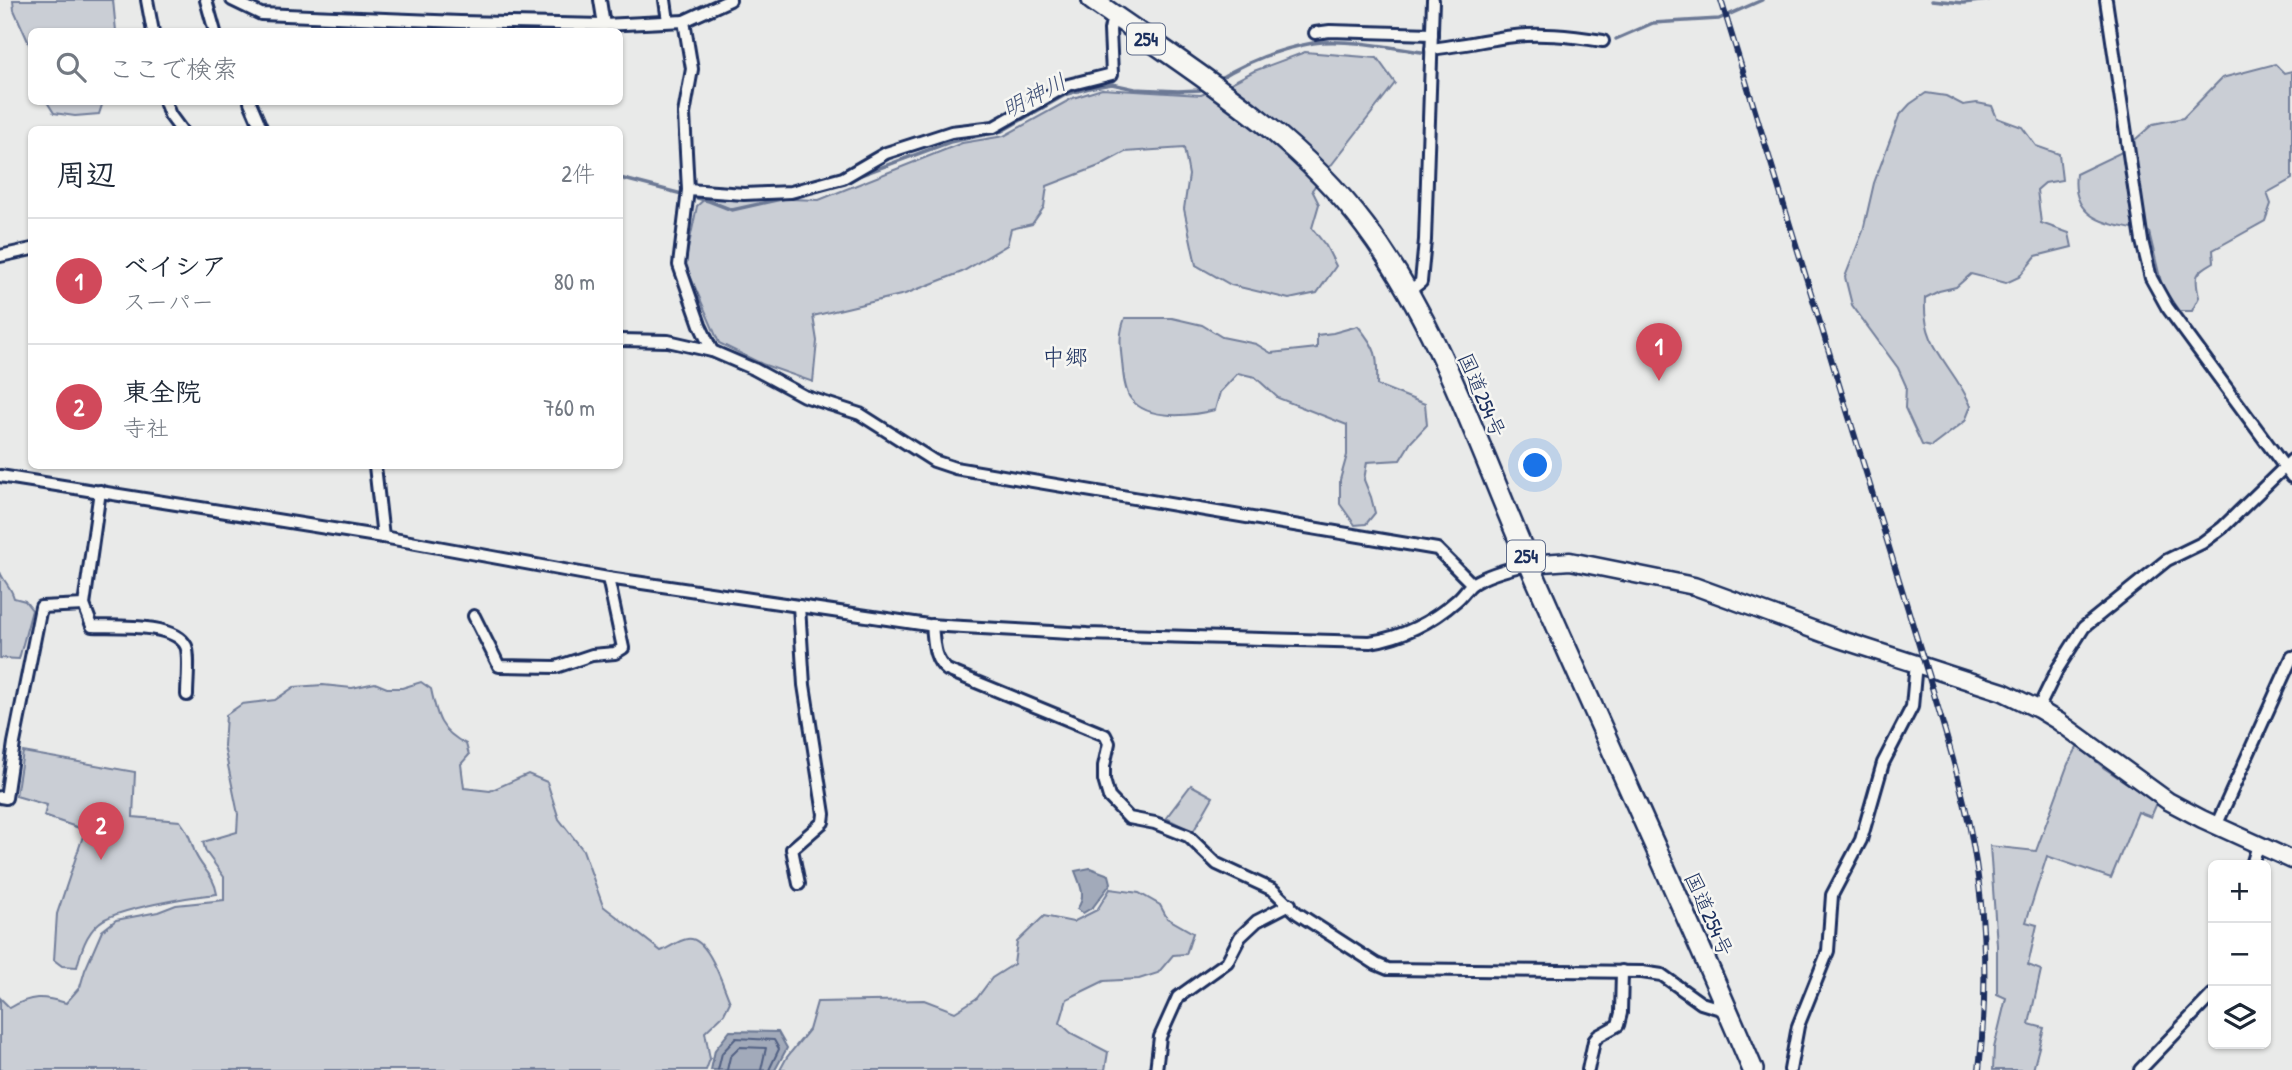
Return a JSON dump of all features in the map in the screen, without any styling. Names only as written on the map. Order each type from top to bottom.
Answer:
[{"type":"highway","name":"国道254号","points":[[1092,0],[1256,115],[1344,201],[1364,225],[1408,292],[1436,347],[1753,1070]]},
{"type":"street","points":[[147,0],[152,28]]},
{"type":"street","points":[[206,0],[214,28]]},
{"type":"street","points":[[232,0],[261,14],[460,22],[604,24],[684,21],[730,0]]},
{"type":"street","points":[[600,0],[604,24]]},
{"type":"street","points":[[665,0],[668,21]]},
{"type":"street","points":[[1408,292],[1421,282],[1425,240],[1433,0]]},
{"type":"street","points":[[2038,709],[2058,668],[2084,627],[2167,560],[2202,543],[2222,528],[2290,468],[2167,307],[2151,278],[2142,241],[2105,0]]},
{"type":"street","points":[[687,198],[791,192],[843,178],[886,153],[951,132],[994,127],[1068,85],[1112,74],[1110,30],[1113,16]]},
{"type":"street","points":[[684,21],[692,69],[684,114],[687,198],[679,265],[712,351]]},
{"type":"street","points":[[1315,33],[1330,31],[1432,34]]},
{"type":"street","points":[[1431,49],[1462,46],[1507,36],[1560,35],[1603,41]]},
{"type":"street","points":[[166,105],[178,126]]},
{"type":"street","points":[[251,105],[258,126]]},
{"type":"street","points":[[0,256],[28,250]]},
{"type":"street","points":[[623,340],[668,341],[712,351],[754,369],[804,396],[860,414],[934,461],[955,468],[1437,549],[1472,584]]},
{"type":"street","points":[[375,469],[383,537]]},
{"type":"street","points":[[0,476],[383,537],[608,578],[799,606],[932,625],[1087,634],[1370,642],[1393,638],[1421,626],[1457,600],[1472,584],[1511,568],[1570,561],[1694,586],[1812,630],[2003,692],[2038,709],[2168,801],[2292,860]]},
{"type":"street","points":[[100,491],[84,605],[92,626],[142,627],[166,631],[179,637],[187,647],[187,695]]},
{"type":"street","points":[[474,616],[499,666],[555,667],[592,655],[615,653],[623,648],[608,578]]},
{"type":"street","points":[[0,797],[6,798],[41,607],[84,605]]},
{"type":"street","points":[[799,606],[804,685],[824,814],[823,822],[792,849],[799,884]]},
{"type":"street","points":[[932,625],[936,656],[947,670],[1105,735],[1109,743],[1104,780],[1109,797],[1129,817],[1155,823],[1188,836],[1217,864],[1273,890],[1297,912],[1331,936],[1388,969],[1622,971],[1662,975],[1701,1003],[1727,1012]]},
{"type":"street","points":[[2216,826],[2292,657]]},
{"type":"street","points":[[1790,1070],[1798,1026],[1828,951],[1832,895],[1861,839],[1883,763],[1912,707],[1916,663]]},
{"type":"street","points":[[2254,860],[2258,845]]},
{"type":"street","points":[[1156,1070],[1160,1037],[1178,997],[1227,962],[1240,937],[1257,922],[1290,904]]},
{"type":"street","points":[[1588,1070],[1594,1041],[1618,1025],[1621,1013],[1622,971]]},
{"type":"street","points":[[2140,1070],[2208,999]]},
{"type":"shaded area","points":[[13,0],[113,0],[116,28],[28,28],[28,41],[14,10]]},
{"type":"shaded area","points":[[1305,52],[1377,58],[1395,83],[1312,190],[1319,204],[1312,228],[1326,246],[1336,266],[1317,293],[1289,299],[1231,285],[1196,265],[1184,209],[1189,175],[1184,148],[1125,152],[1099,166],[1047,186],[1044,207],[1032,224],[1011,229],[1007,245],[962,272],[905,294],[813,316],[817,341],[813,382],[762,364],[719,343],[685,264],[697,206],[708,196],[819,200],[962,143],[1004,136],[1073,98],[1102,89],[1201,95]]},
{"type":"shaded area","points":[[2275,64],[2284,73],[2292,71],[2292,179],[2267,193],[2271,204],[2265,221],[2213,250],[2214,262],[2198,275],[2199,297],[2192,311],[2179,311],[2162,286],[2149,232],[2108,223],[2087,212],[2076,190],[2076,174],[2120,153],[2153,124],[2183,118],[2222,78]]},
{"type":"shaded area","points":[[1926,93],[1946,96],[1963,105],[1977,103],[1992,106],[1997,118],[2022,127],[2036,146],[2059,154],[2062,180],[2045,183],[2037,190],[2041,223],[2069,233],[2072,247],[2036,256],[2019,277],[2006,283],[1971,274],[1956,287],[1925,298],[1925,316],[1933,343],[1971,406],[1965,421],[1931,447],[1922,445],[1905,408],[1906,386],[1898,368],[1852,305],[1845,277],[1863,231],[1874,183],[1899,116]]},
{"type":"shaded area","points":[[49,105],[102,105],[99,114],[75,116],[54,113]]},
{"type":"shaded area","points":[[1125,318],[1172,318],[1202,325],[1222,337],[1256,344],[1271,353],[1317,348],[1317,335],[1358,326],[1375,353],[1377,385],[1425,404],[1427,425],[1411,442],[1400,460],[1367,462],[1364,480],[1375,513],[1366,524],[1355,525],[1340,504],[1340,480],[1347,455],[1347,425],[1278,398],[1255,377],[1238,373],[1220,392],[1215,410],[1182,415],[1148,411],[1131,399],[1125,386],[1120,344]]},
{"type":"shaded area","points":[[0,572],[14,598],[25,601],[32,610],[19,659],[0,658]]},
{"type":"shaded area","points":[[421,682],[431,689],[438,715],[445,728],[466,744],[469,755],[461,764],[464,788],[490,791],[528,774],[547,782],[559,819],[583,850],[603,906],[661,951],[687,939],[695,940],[708,953],[730,1002],[724,1014],[705,1032],[710,1059],[706,1070],[0,1070],[0,998],[10,1008],[37,998],[66,1003],[80,987],[102,931],[116,920],[158,912],[176,905],[224,900],[224,877],[206,852],[203,842],[237,832],[238,814],[224,746],[226,715],[242,704],[275,700],[294,687],[323,685],[352,688],[375,683],[387,688],[402,688]]},
{"type":"shaded area","points":[[2078,746],[2104,768],[2157,803],[2151,817],[2138,812],[2111,878],[2047,856],[2026,922],[2037,925],[2028,965],[2041,970],[2029,1024],[2044,1028],[2033,1070],[1993,1070],[1994,1048],[2006,998],[1997,994],[1997,945],[1990,846],[2036,851],[2068,764]]},
{"type":"shaded area","points":[[23,752],[135,772],[133,817],[180,821],[217,894],[155,904],[107,918],[99,923],[87,938],[77,967],[62,966],[54,960],[57,914],[85,830],[44,816],[47,805],[16,796]]},
{"type":"shaded area","points":[[1191,785],[1213,797],[1193,832],[1166,818]]},
{"type":"shaded area","points":[[1110,889],[1139,893],[1160,905],[1167,918],[1193,933],[1186,954],[1173,955],[1158,973],[1139,979],[1104,981],[1067,999],[1060,1023],[1071,1033],[1108,1052],[1105,1070],[780,1070],[809,1030],[817,1002],[924,1000],[955,1012],[977,998],[992,978],[1014,964],[1017,942],[1044,916],[1073,922],[1097,910]]},
{"type":"water","points":[[1090,868],[1109,875],[1111,883],[1093,907],[1083,913],[1077,909],[1082,895],[1075,871]]},
{"type":"water","points":[[730,1031],[778,1032],[787,1048],[775,1070],[711,1070],[715,1050]]},
{"type":"waterway","name":"明神川","points":[[1616,39],[1653,23],[1719,19],[1762,0]]},
{"type":"waterway","name":"明神川","points":[[1932,0],[1963,3],[1988,0]]},
{"type":"waterway","name":"明神川","points":[[1217,80],[1263,57],[1313,43],[1354,43],[1427,53]]},
{"type":"waterway","name":"明神川","points":[[847,180],[950,142],[1002,131],[1067,94],[1093,87],[1112,84],[1135,89],[1178,91],[1204,88]]},
{"type":"waterway","name":"明神川","points":[[623,179],[709,201],[732,210],[790,197]]},
{"type":"waterway","name":"明神川","points":[[797,195],[830,186]]},
{"type":"railway","points":[[1721,0],[1954,761],[1970,829],[1982,919],[1984,1010],[1979,1070]]},
{"type":"place","name":"ベイシア","points":[[1659,381]]},
{"type":"place","name":"東全院","points":[[101,860]]},
{"type":"district","name":"中郷","points":[[1065,356]]}]
